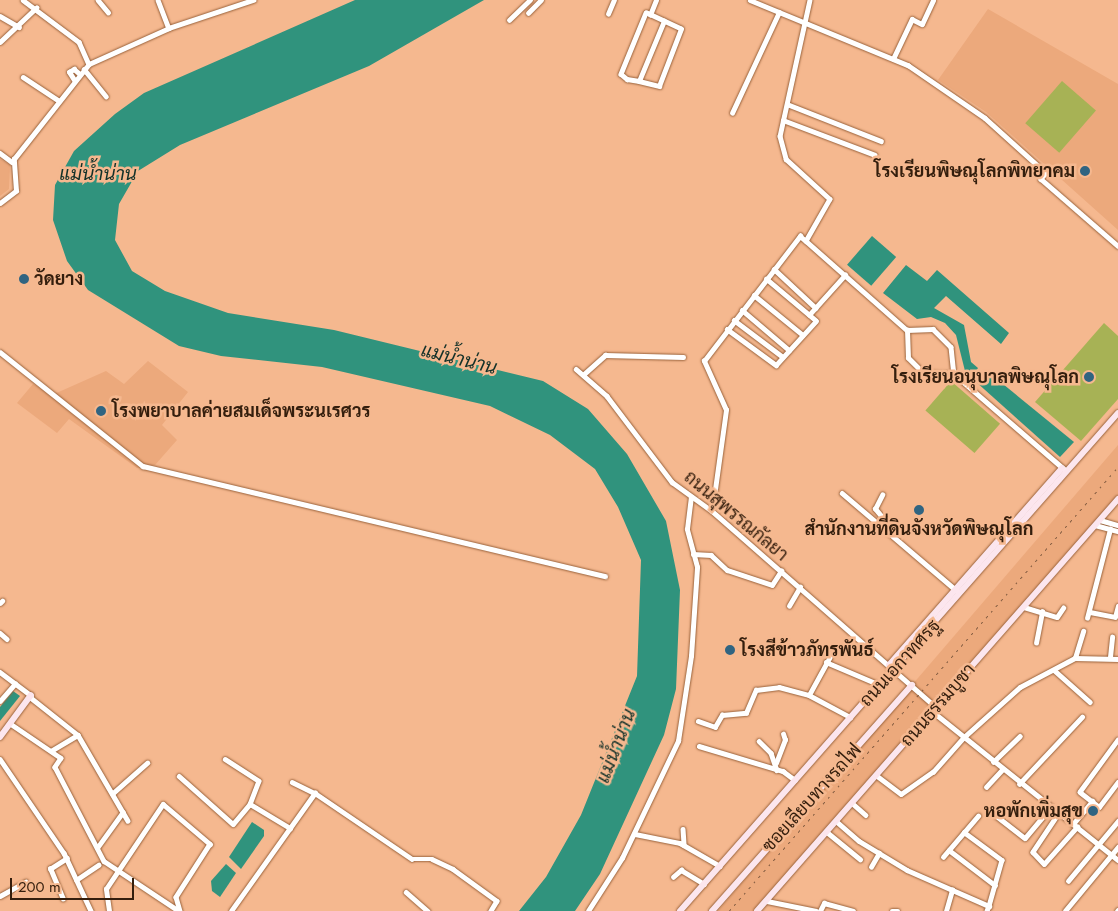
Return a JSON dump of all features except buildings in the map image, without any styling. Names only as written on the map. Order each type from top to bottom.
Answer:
[{"type":"main road","points":[[1065,470],[1118,414]]},
{"type":"main road","name":"ถนนเอกาทศรฐ","points":[[680,911],[880,685],[892,667],[1065,470]]},
{"type":"main road","name":"ถนนธรรมบูชา","points":[[757,911],[1118,499]]},
{"type":"main road","name":"ซอยเลียบทางรถไฟ","points":[[712,911],[912,685]]},
{"type":"main road","points":[[0,737],[31,696]]},
{"type":"street","points":[[23,0],[36,8],[78,42],[89,64]]},
{"type":"street","points":[[98,0],[108,12]]},
{"type":"street","points":[[158,0],[169,28]]},
{"type":"street","points":[[0,203],[16,192],[12,162],[58,100],[89,64],[169,28],[254,0]]},
{"type":"street","points":[[509,20],[530,0]]},
{"type":"street","points":[[528,13],[541,0]]},
{"type":"street","points":[[608,14],[614,0]]},
{"type":"street","points":[[650,15],[656,0]]},
{"type":"street","points":[[750,0],[893,59],[984,118],[1046,173],[1040,180],[1118,246]]},
{"type":"street","points":[[806,241],[830,200],[780,150],[783,120],[810,0]]},
{"type":"street","points":[[893,59],[912,19],[922,24],[933,0]]},
{"type":"street","points":[[0,42],[19,28],[36,8]]},
{"type":"street","points":[[732,113],[779,12]]},
{"type":"street","points":[[646,13],[650,15],[681,29],[659,85],[639,81],[621,74],[646,13]]},
{"type":"street","points":[[0,16],[19,28]]},
{"type":"street","points":[[639,81],[664,21]]},
{"type":"street","points":[[74,80],[69,72],[74,69],[80,74]]},
{"type":"street","points":[[84,69],[106,96]]},
{"type":"street","points":[[22,77],[58,100]]},
{"type":"street","points":[[787,104],[881,141]]},
{"type":"street","points":[[783,120],[875,155]]},
{"type":"street","points":[[0,153],[12,162]]},
{"type":"street","points":[[712,511],[726,410],[704,361],[800,236],[907,330],[927,328],[944,336],[954,355],[954,374]]},
{"type":"street","points":[[774,269],[816,308]]},
{"type":"street","points":[[809,315],[845,275]]},
{"type":"street","points":[[727,329],[776,365],[816,321],[766,279]]},
{"type":"street","points":[[754,295],[802,335]]},
{"type":"street","points":[[742,310],[789,350]]},
{"type":"street","points":[[734,320],[782,357]]},
{"type":"street","points":[[907,330],[905,348],[916,368],[929,375],[954,374],[1065,470]]},
{"type":"street","points":[[0,352],[142,466],[605,576]]},
{"type":"street","points":[[583,375],[605,355],[683,357]]},
{"type":"street","name":"ถนนสุพรรณกัลยา","points":[[576,369],[608,396],[672,482],[712,511],[892,667],[963,738],[1019,784],[1075,825],[1118,860]]},
{"type":"street","points":[[842,493],[958,592]]},
{"type":"street","points":[[882,495],[875,509],[886,522],[882,527]]},
{"type":"street","points":[[588,911],[635,834],[678,741],[691,656],[697,567],[687,529],[691,497]]},
{"type":"street","points":[[1098,522],[1118,525]]},
{"type":"street","points":[[1098,522],[1118,531]]},
{"type":"street","points":[[1088,618],[1110,529]]},
{"type":"street","points":[[693,554],[711,555],[727,570],[772,585],[781,571]]},
{"type":"street","points":[[788,606],[800,587]]},
{"type":"street","points":[[1024,607],[1058,616],[1063,608]]},
{"type":"street","points":[[1090,612],[1116,617],[1118,610]]},
{"type":"street","points":[[1036,643],[1042,612]]},
{"type":"street","points":[[1075,658],[1083,631]]},
{"type":"street","points":[[0,634],[7,639]]},
{"type":"street","points":[[1110,657],[1112,637]]},
{"type":"street","points":[[809,696],[832,652]]},
{"type":"street","points":[[876,775],[901,794],[933,772],[963,738],[1005,698],[1075,658],[1110,657],[1118,659]]},
{"type":"street","points":[[826,662],[880,685]]},
{"type":"street","points":[[1054,670],[1090,702]]},
{"type":"street","points":[[0,672],[78,735],[128,821]]},
{"type":"street","points":[[0,701],[15,684]]},
{"type":"street","points":[[698,721],[715,727],[722,715],[746,713],[760,688],[779,687],[809,696],[850,717]]},
{"type":"street","points":[[1019,784],[1082,717]]},
{"type":"street","points":[[11,724],[62,758],[54,767],[104,862],[180,911]]},
{"type":"street","points":[[777,770],[776,763],[785,740],[783,734]]},
{"type":"street","points":[[52,751],[78,735]]},
{"type":"street","points":[[993,762],[1020,736]]},
{"type":"street","points":[[1118,740],[1116,748],[1080,792],[1099,807],[1118,782]]},
{"type":"street","points":[[759,741],[776,763]]},
{"type":"street","points":[[699,746],[777,770],[794,780]]},
{"type":"street","points":[[0,759],[67,858],[91,911]]},
{"type":"street","points":[[179,776],[233,824],[250,804],[259,781],[225,759]]},
{"type":"street","points":[[112,794],[147,763]]},
{"type":"street","points":[[986,787],[1002,770]]},
{"type":"street","points":[[292,782],[314,793],[412,859],[432,859],[453,869],[497,901],[491,911]]},
{"type":"street","points":[[231,911],[314,793]]},
{"type":"street","points":[[1059,813],[1033,852],[1044,864],[1092,802]]},
{"type":"street","points":[[852,803],[866,815]]},
{"type":"street","points":[[109,911],[104,896],[118,870],[159,808],[169,804],[210,844],[176,897],[180,911]]},
{"type":"street","points":[[250,804],[290,828]]},
{"type":"street","points":[[994,814],[1025,838],[1051,807]]},
{"type":"street","points":[[97,848],[123,812]]},
{"type":"street","points":[[943,857],[978,816]]},
{"type":"street","points":[[836,821],[879,853],[988,909],[1002,860],[964,832]]},
{"type":"street","points":[[1068,880],[1118,821]]},
{"type":"street","points":[[684,829],[684,845]]},
{"type":"street","points":[[827,832],[860,859]]},
{"type":"street","points":[[635,834],[684,845],[720,866]]},
{"type":"street","points":[[1065,911],[1118,848]]},
{"type":"street","points":[[949,850],[995,885]]},
{"type":"street","points":[[871,867],[879,853]]},
{"type":"street","points":[[63,899],[50,869],[67,858]]},
{"type":"street","points":[[76,880],[98,865]]},
{"type":"street","points":[[673,876],[681,870],[704,884]]},
{"type":"street","points":[[0,896],[25,882]]},
{"type":"street","points":[[946,911],[952,890]]},
{"type":"street","points":[[406,892],[428,911]]},
{"type":"street","points":[[766,901],[816,911]]},
{"type":"street","points":[[820,911],[824,903],[853,911]]},
{"type":"street","points":[[892,911],[898,911]]},
{"type":"shaded area","name":"โรงเรียนพิษณุโลกพิทยาคม","points":[[988,9],[1118,84],[1118,230],[986,112],[938,80]]},
{"type":"shaded area","points":[[0,159],[10,165],[9,189],[0,196]]},
{"type":"shaded area","name":"โรงพยาบาลค่ายสมเด็จพระนเรศวร","points":[[148,361],[188,392],[162,425],[177,440],[155,465],[137,468],[69,419],[57,433],[17,403],[33,384],[52,395],[106,371],[124,384]]},
{"type":"shaded area","points":[[1118,445],[1118,496],[754,911],[718,911]]},
{"type":"green space","points":[[1062,81],[1096,111],[1059,153],[1025,123]]},
{"type":"green space","points":[[1104,323],[1118,336],[1118,399],[1081,441],[1035,402]]},
{"type":"green space","points":[[951,381],[1000,424],[974,453],[925,410]]},
{"type":"water","name":"แม่น้ำน่าน","points":[[355,0],[484,0],[369,66],[180,145],[138,171],[119,204],[115,240],[132,271],[165,291],[228,313],[334,330],[543,381],[588,409],[627,454],[666,521],[680,590],[676,689],[664,735],[600,874],[575,911],[519,911],[546,877],[581,815],[637,676],[641,560],[618,507],[595,469],[550,435],[490,406],[322,367],[221,356],[179,346],[88,290],[67,261],[53,220],[55,185],[74,151],[115,114],[144,93]]},
{"type":"water","points":[[872,236],[896,257],[871,286],[847,265]]},
{"type":"water","points":[[906,265],[927,281],[937,270],[1009,333],[1001,344],[946,296],[934,308],[964,325],[971,362],[978,368],[972,377],[965,371],[956,335],[945,323],[931,317],[917,319],[883,293]]},
{"type":"water","points":[[987,371],[1074,442],[1060,457],[975,381]]},
{"type":"water","points":[[13,691],[20,696],[0,721],[0,707]]},
{"type":"water","points":[[252,822],[264,830],[264,836],[241,869],[229,857]]},
{"type":"water","points":[[226,864],[236,873],[220,897],[212,891],[211,881]]},
{"type":"railway","points":[[729,911],[1118,467]]},
{"type":"place","name":"โรงเรียนพิษณุโลกพิทยาคม","points":[[1085,171]]},
{"type":"place","name":"วัดยาง","points":[[24,279]]},
{"type":"place","name":"โรงเรียนอนุบาลพิษณุโลก","points":[[1089,377]]},
{"type":"place","name":"โรงพยาบาลค่ายสมเด็จพระนเรศวร","points":[[101,411]]},
{"type":"place","name":"สำนักงานที่ดินจังหวัดพิษณุโลก","points":[[919,510]]},
{"type":"place","name":"โรงสีข้าวภัทรพันธ์","points":[[730,650]]},
{"type":"place","name":"หอพักเพิ่มสุข","points":[[1093,811]]}]
